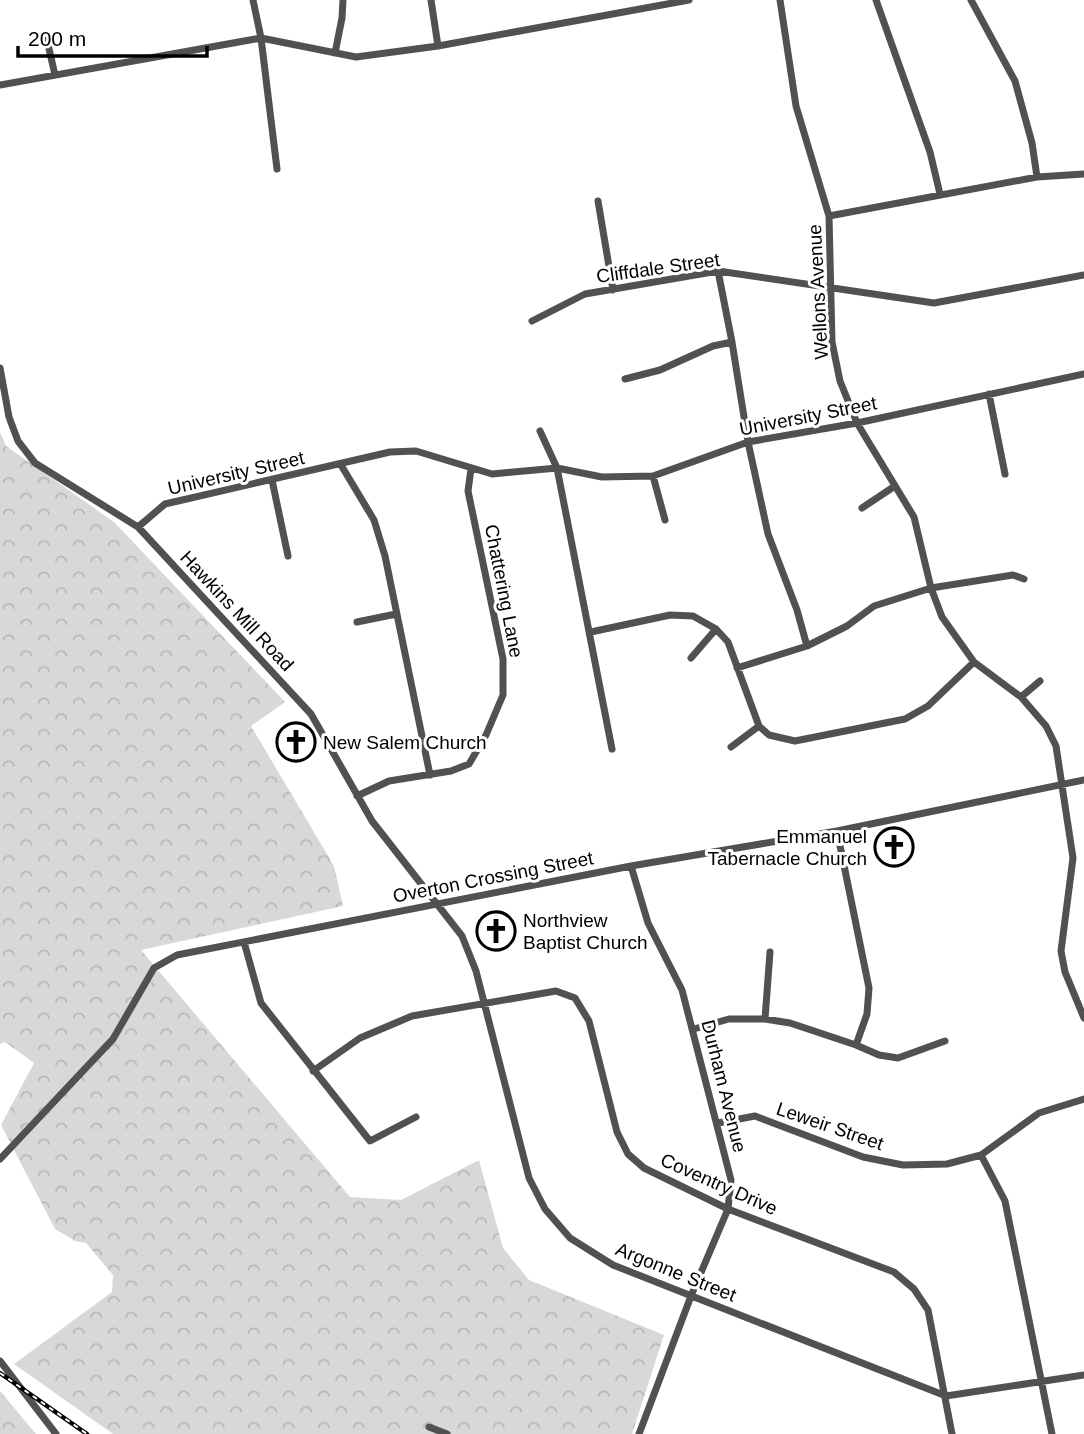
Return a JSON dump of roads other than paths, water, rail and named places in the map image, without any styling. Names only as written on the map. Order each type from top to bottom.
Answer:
[{"type":"street","points":[[253,0],[261,38],[277,169]]},
{"type":"street","points":[[335,52],[343,0]]},
{"type":"street","points":[[431,0],[438,46]]},
{"type":"street","points":[[0,85],[261,38],[356,57],[438,46],[689,0]]},
{"type":"street","name":"Wellons Avenue","points":[[780,0],[796,106],[830,216],[832,342],[841,380],[857,423],[914,517],[931,588],[942,617],[974,662],[1021,697],[1046,726],[1056,746],[1073,858],[1061,951],[1065,972],[1084,1018]]},
{"type":"street","points":[[876,0],[930,152],[940,194]]},
{"type":"street","points":[[971,0],[1015,81],[1032,143],[1037,177]]},
{"type":"street","points":[[47,40],[55,75]]},
{"type":"street","points":[[830,216],[1037,177],[1084,174]]},
{"type":"street","points":[[598,201],[613,290]]},
{"type":"street","points":[[718,271],[748,442],[768,534],[797,610],[807,646]]},
{"type":"street","name":"Cliffdale Street","points":[[532,321],[585,295],[718,271],[934,303],[1084,275]]},
{"type":"street","points":[[625,379],[660,370],[713,346],[732,342]]},
{"type":"street","name":"Hawkins Mill Road","points":[[0,368],[9,417],[18,441],[35,463],[138,527],[311,714],[372,821],[435,904]]},
{"type":"street","name":"University Street","points":[[138,527],[165,505],[390,452],[416,451],[492,474],[557,468],[602,477],[653,476],[748,442],[857,423],[1084,374]]},
{"type":"street","points":[[989,394],[1005,474]]},
{"type":"street","points":[[540,430],[557,468],[612,749]]},
{"type":"street","points":[[341,465],[374,520],[385,556],[430,775]]},
{"type":"street","name":"Chattering Lane","points":[[357,796],[389,781],[451,771],[469,764],[486,736],[503,695],[503,659],[468,491],[471,469]]},
{"type":"street","points":[[653,476],[665,520]]},
{"type":"street","points":[[272,480],[288,556]]},
{"type":"street","points":[[862,508],[895,486]]},
{"type":"street","points":[[737,668],[807,646],[847,626],[874,606],[931,588],[1013,575],[1024,579]]},
{"type":"street","points":[[357,622],[396,614]]},
{"type":"street","points":[[591,632],[670,615],[693,616],[716,629],[727,642],[759,726],[769,735],[795,741],[905,719],[928,706],[974,662]]},
{"type":"street","points":[[691,658],[716,629]]},
{"type":"street","points":[[1021,697],[1040,681]]},
{"type":"street","points":[[731,747],[759,726]]},
{"type":"street","name":"Overton Crossing Street","points":[[0,1159],[113,1039],[154,968],[177,955],[631,866],[837,831],[1084,780]]},
{"type":"street","points":[[837,831],[869,988],[867,1014],[856,1045]]},
{"type":"street","name":"Durham Avenue","points":[[631,866],[648,923],[682,989],[731,1181],[728,1209],[691,1296],[639,1434]]},
{"type":"street","name":"Argonne Street","points":[[435,904],[461,936],[476,971],[529,1178],[545,1209],[570,1238],[613,1265],[946,1396],[1084,1375]]},
{"type":"street","points":[[244,942],[261,1003],[370,1141],[415,1118]]},
{"type":"street","points":[[765,1019],[769,952]]},
{"type":"street","name":"Coventry Drive","points":[[313,1071],[360,1038],[412,1016],[556,991],[575,999],[589,1021],[617,1132],[628,1154],[644,1168],[728,1209],[894,1272],[914,1289],[928,1310],[952,1434]]},
{"type":"street","points":[[694,1029],[729,1019],[765,1019],[790,1023],[878,1055],[898,1058],[946,1041]]},
{"type":"street","name":"Leweir Street","points":[[718,1123],[755,1116],[863,1157],[903,1165],[947,1164],[981,1155],[1039,1113],[1084,1099]]},
{"type":"street","points":[[981,1155],[1005,1201],[1052,1434]]},
{"type":"street","points":[[0,1360],[56,1434]]},
{"type":"street","points":[[429,1427],[447,1434]]},
{"type":"railway","points":[[0,1373],[87,1434]]},
{"type":"place","name":"New Salem Church","points":[[296,742]]},
{"type":"place","name":"Emmanuel Tabernacle Church","points":[[894,847]]},
{"type":"place","name":"Northview Baptist Church","points":[[496,931]]}]
